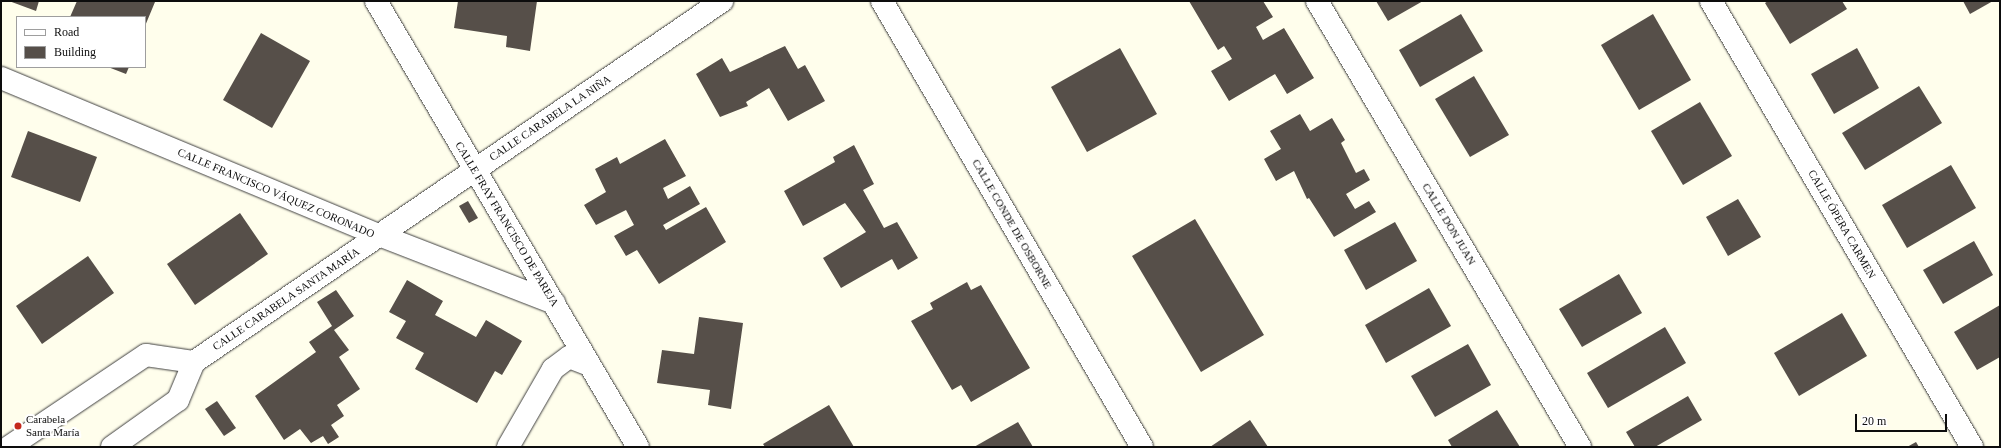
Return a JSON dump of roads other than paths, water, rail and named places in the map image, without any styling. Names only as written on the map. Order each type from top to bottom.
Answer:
[{"type":"street","name":"CALLE FRAY FRANCISCO DE PAREJA","points":[[376,1],[638,447]]},
{"type":"street","name":"CALLE CARABELA LA NIÑA","points":[[379,235],[722,1]]},
{"type":"street","name":"CALLE CONDE DE OSBORNE","points":[[882,1],[1142,447]]},
{"type":"street","name":"CALLE DON JUAN","points":[[1317,1],[1580,447]]},
{"type":"street","name":"CALLE ÓPERA CARMEN","points":[[1711,1],[1972,447]]},
{"type":"street","name":"CALLE FRANCISCO VÁQUEZ CORONADO","points":[[1,78],[379,235],[554,303]]},
{"type":"street","name":"CALLE CARABELA SANTA MARÍA","points":[[194,362],[379,235]]},
{"type":"street","points":[[9,447],[146,355],[194,362],[178,400],[112,447]]},
{"type":"street","points":[[508,447],[553,368],[569,357],[590,365]]},
{"type":"place","name":"Carabela Santa María","points":[[18,426]]}]
